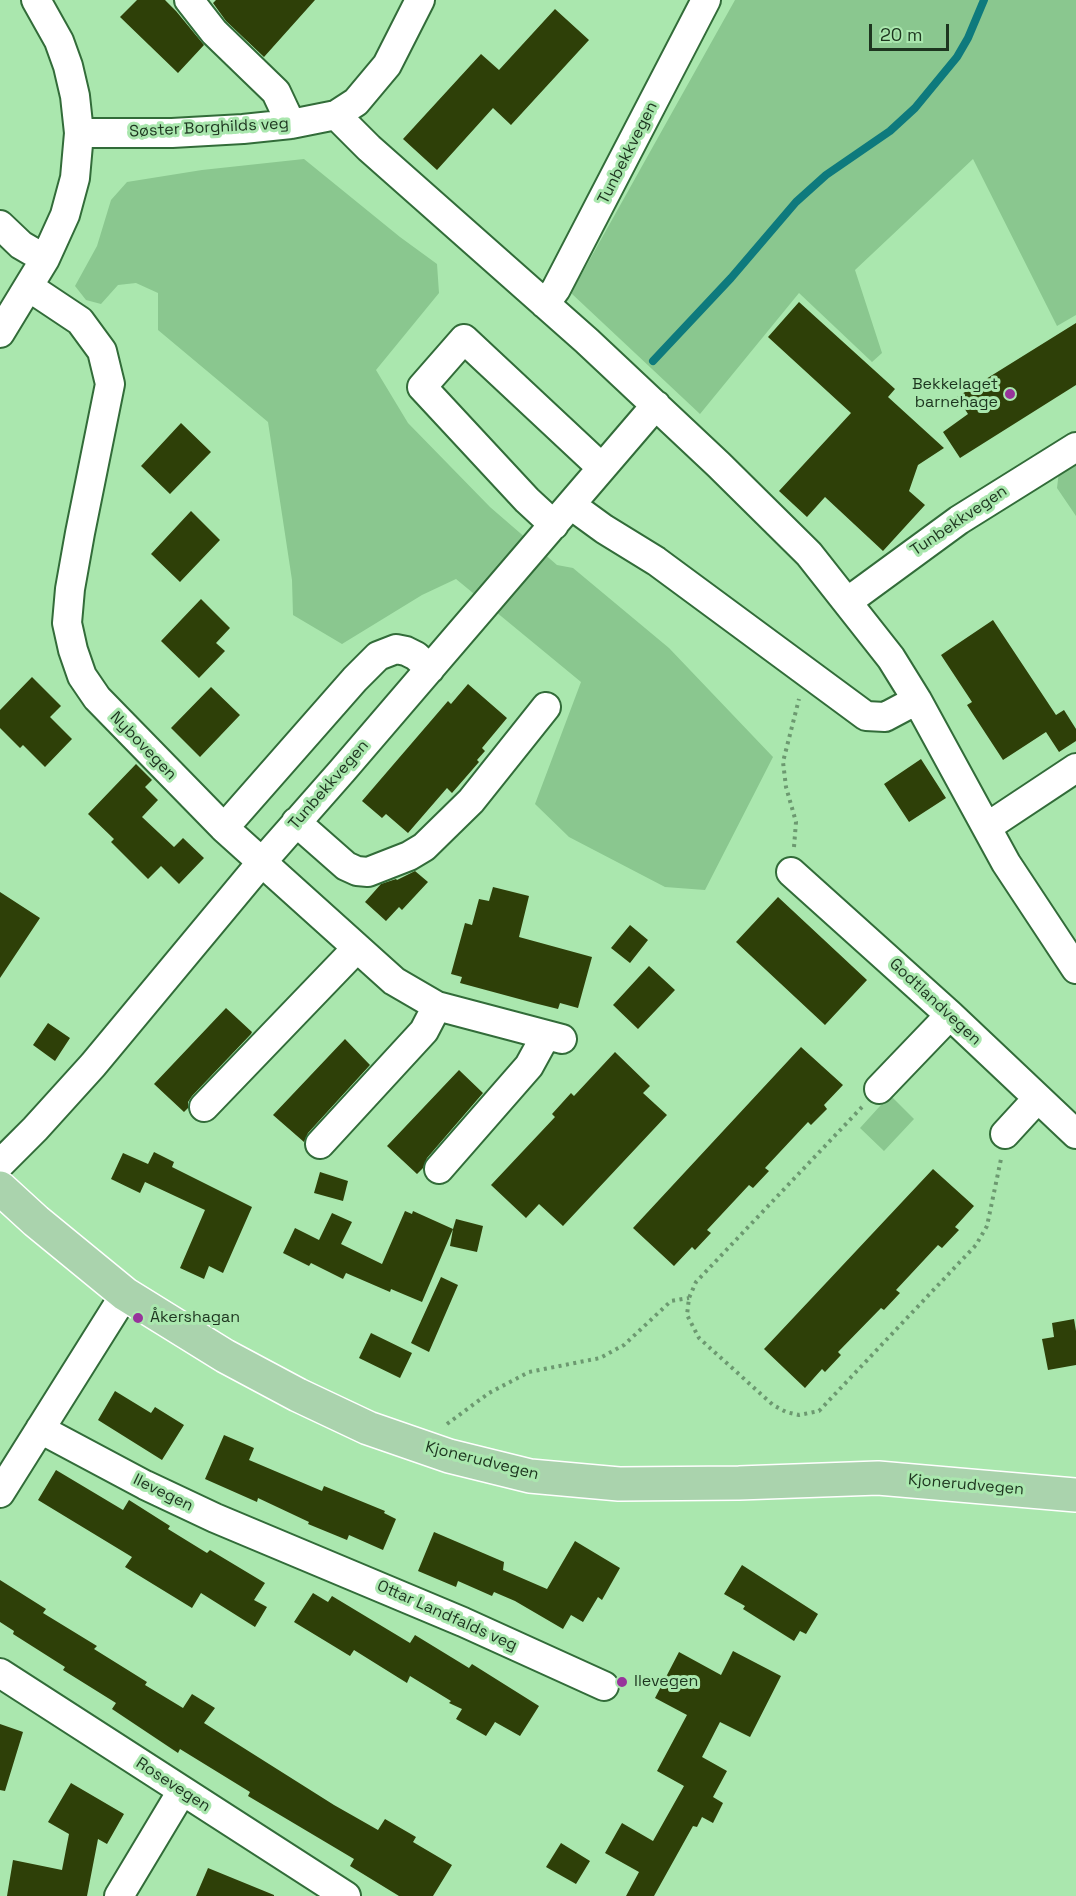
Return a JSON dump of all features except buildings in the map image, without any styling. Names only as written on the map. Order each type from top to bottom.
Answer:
[{"type":"main road","name":"Kjonerudvegen","points":[[0,1188],[36,1221],[125,1294],[225,1356],[298,1395],[368,1428],[449,1456],[530,1476],[619,1484],[878,1478],[1076,1495]]},
{"type":"street","points":[[0,333],[45,258],[71,197],[75,178],[79,134],[75,96],[68,66],[52,27],[36,0]]},
{"type":"street","points":[[189,0],[214,32],[276,92],[291,124]]},
{"type":"street","name":"Søster Borghilds veg","points":[[79,134],[172,133],[291,124],[336,115],[356,102],[387,65],[420,0]]},
{"type":"street","name":"Tunbekkvegen","points":[[545,303],[556,289],[706,0]]},
{"type":"street","points":[[336,115],[369,148],[545,303],[656,405],[809,554],[891,658],[917,700],[1006,863],[1076,969]]},
{"type":"street","points":[[0,225],[21,245],[45,258]]},
{"type":"street","name":"Nybovegen","points":[[29,287],[80,321],[102,351],[110,384],[70,589],[68,623],[73,650],[82,676],[97,698],[224,828],[394,981],[437,1006],[554,1037],[439,1169]]},
{"type":"street","points":[[602,468],[464,339],[422,387],[527,501],[604,529],[656,561],[866,716],[885,717],[917,700]]},
{"type":"street","name":"Tunbekkvegen","points":[[0,1164],[93,1065],[261,863],[656,405]]},
{"type":"street","name":"Tunbekkvegen","points":[[847,602],[959,520],[1076,447]]},
{"type":"street","points":[[224,828],[378,656],[396,649],[405,651],[416,656],[430,669]]},
{"type":"street","points":[[296,822],[346,866],[357,871],[368,872],[409,856],[424,848],[471,801],[546,707]]},
{"type":"street","points":[[987,827],[1076,768]]},
{"type":"street","name":"Godtlandvegen","points":[[791,872],[950,1015],[1076,1134]]},
{"type":"street","points":[[204,1107],[356,949]]},
{"type":"street","points":[[320,1144],[424,1031],[437,1006]]},
{"type":"street","points":[[879,1089],[950,1015]]},
{"type":"street","points":[[1005,1134],[1038,1098]]},
{"type":"street","points":[[0,1493],[125,1294]]},
{"type":"street","name":"Ilevegen","points":[[40,1429],[145,1485],[215,1518],[290,1549]]},
{"type":"street","name":"Ottar Landfalds veg","points":[[290,1549],[463,1622],[604,1686]]},
{"type":"street","name":"Rosevegen","points":[[0,1673],[346,1896]]},
{"type":"street","points":[[120,1896],[182,1791]]},
{"type":"path","points":[[791,872],[796,822],[786,788],[783,762],[806,672]]},
{"type":"path","points":[[879,1089],[696,1282],[689,1298],[687,1315],[699,1338],[747,1383],[773,1405],[786,1412],[799,1415],[819,1411],[976,1245],[987,1226],[1005,1134]]},
{"type":"path","points":[[447,1424],[489,1393],[529,1372],[600,1358],[624,1345],[671,1301],[689,1298]]},
{"type":"path","points":[[438,1421],[458,1427]]},
{"type":"green space","points":[[735,0],[1076,0],[1076,315],[1057,326],[973,159],[855,270],[882,353],[872,362],[799,293],[700,414],[571,293]]},
{"type":"green space","points":[[304,159],[437,264],[439,293],[376,370],[408,423],[490,507],[557,565],[573,568],[669,648],[773,757],[705,890],[665,887],[569,837],[535,804],[581,682],[456,579],[422,595],[342,644],[293,615],[292,580],[268,422],[158,330],[158,293],[136,283],[118,285],[101,304],[86,300],[75,286],[97,246],[111,200],[127,182],[202,170]]},
{"type":"green space","points":[[1076,460],[1076,516],[1057,488],[1059,471]]},
{"type":"green space","points":[[890,1095],[914,1119],[884,1151],[860,1128]]},
{"type":"waterway","points":[[653,361],[731,278],[796,202],[826,175],[890,131],[915,108],[957,57],[968,38],[984,0]]},
{"type":"place","name":"Bekkelaget barnehage","points":[[1010,394]]},
{"type":"place","name":"Åkershagan","points":[[138,1318]]},
{"type":"place","name":"Ilevegen","points":[[622,1682]]}]
